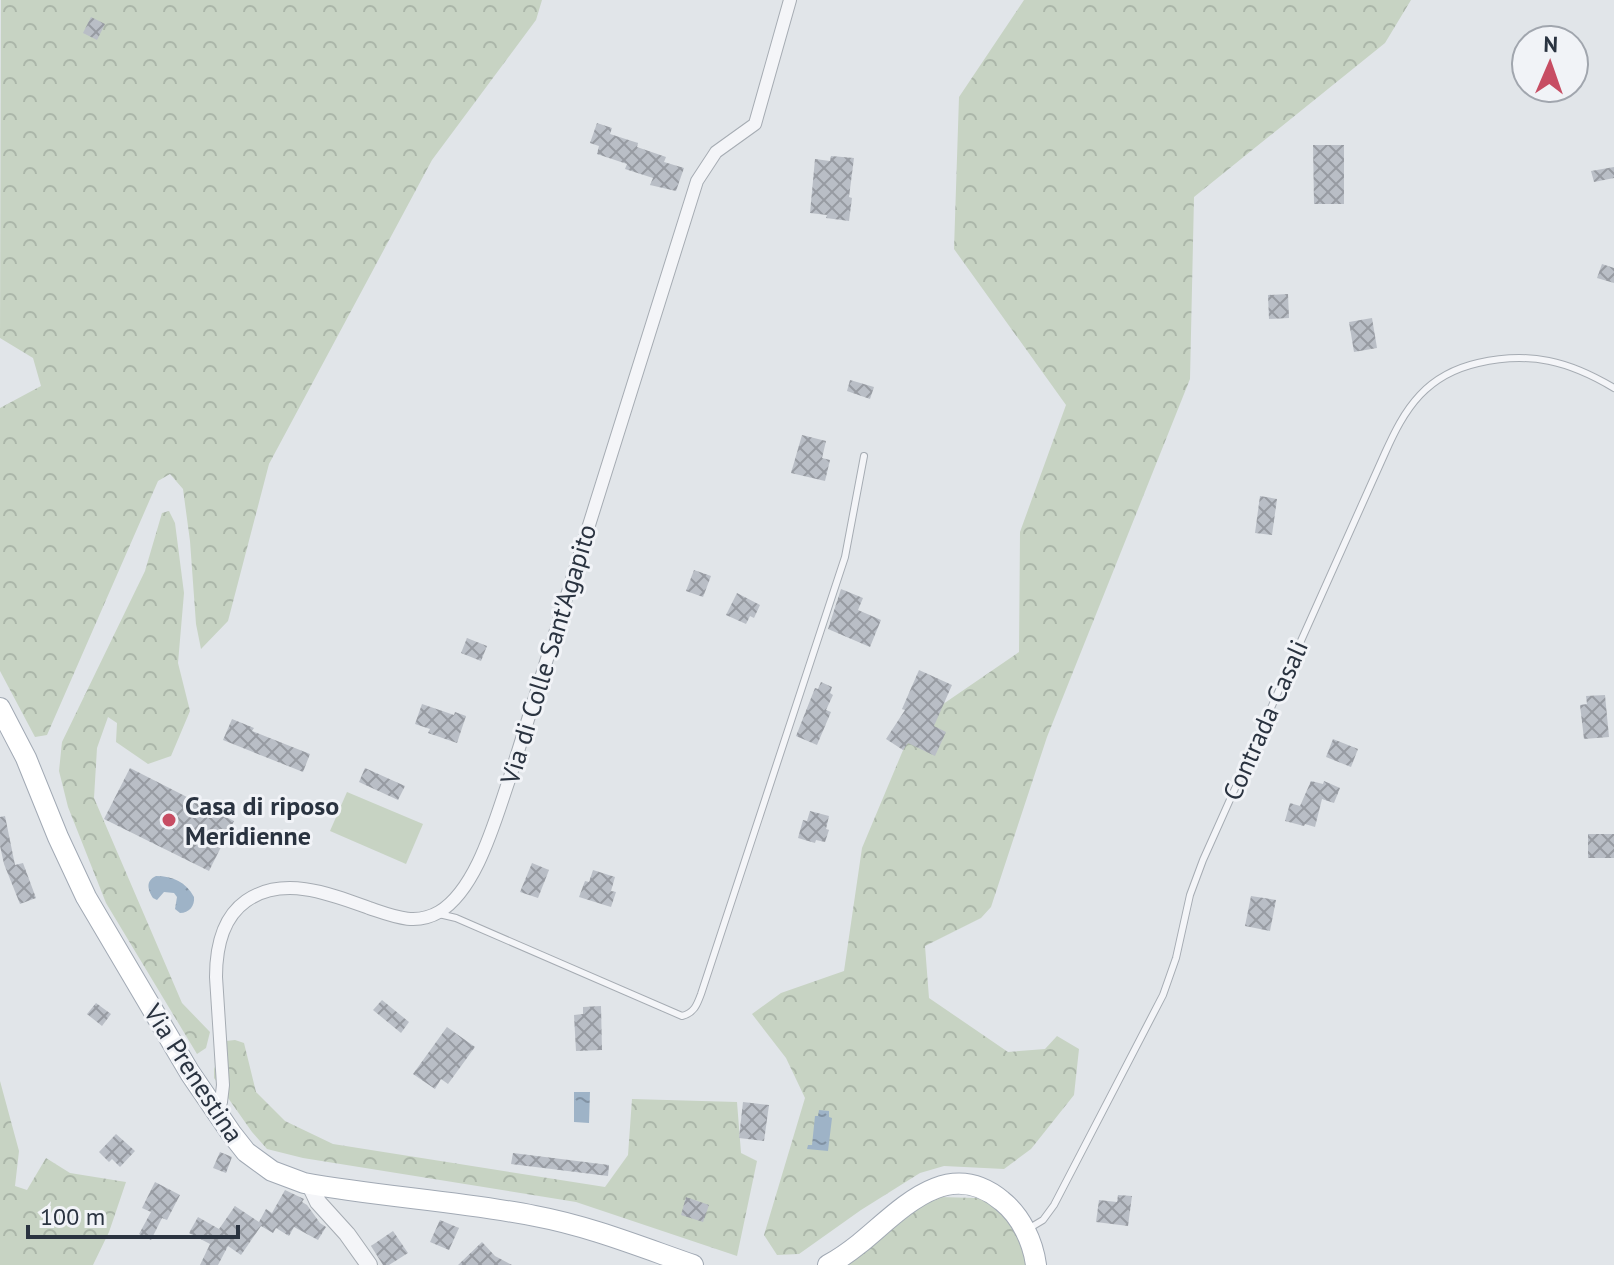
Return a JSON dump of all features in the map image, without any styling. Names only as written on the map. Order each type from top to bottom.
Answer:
[{"type":"main road","name":"Via Prenestina","points":[[0,708],[26,758],[64,853],[91,907],[190,1073],[238,1144],[255,1160],[283,1176],[309,1183],[536,1216],[580,1226],[693,1265]]},
{"type":"main road","points":[[828,1265],[860,1244],[913,1199],[942,1186],[968,1185],[989,1192],[1009,1207],[1025,1230],[1036,1265]]},
{"type":"street","name":"Via di Colle Sant'Agapito","points":[[436,914],[464,889],[498,809],[697,181],[716,152],[755,124],[790,0]]},
{"type":"street","points":[[217,1112],[223,1085],[217,962],[225,928],[239,907],[254,896],[269,891],[298,888],[407,919],[436,914]]},
{"type":"street","points":[[309,1183],[321,1206],[347,1234],[369,1265]]},
{"type":"lane","name":"Contrada Casali","points":[[1025,1230],[1043,1220],[1054,1205],[1158,1007],[1176,958],[1190,895],[1203,860],[1406,411],[1427,388],[1451,372],[1507,357],[1533,357],[1559,362],[1614,388]]},
{"type":"lane","points":[[436,914],[456,918],[682,1016],[695,1009],[845,557],[864,456]]},
{"type":"green space","points":[[1,0],[542,0],[536,20],[432,160],[269,464],[228,621],[201,649],[183,489],[170,474],[158,481],[47,735],[35,737],[0,671],[0,408],[41,386],[33,358],[0,338]]},
{"type":"green space","points":[[1024,0],[1411,0],[1385,43],[1194,197],[1190,379],[1047,737],[991,907],[981,918],[925,946],[929,998],[1008,1052],[1045,1049],[1057,1036],[1079,1049],[1074,1095],[1031,1149],[1004,1169],[944,1166],[920,1173],[799,1254],[777,1255],[764,1235],[805,1098],[786,1058],[752,1014],[781,993],[844,971],[862,848],[914,724],[1019,652],[1020,532],[1066,405],[954,249],[959,97]]},
{"type":"green space","points":[[169,511],[175,523],[184,593],[178,663],[190,711],[171,756],[148,764],[116,742],[117,723],[108,717],[97,748],[94,798],[182,1003],[210,1032],[206,1048],[197,1054],[106,903],[68,807],[59,771],[62,742],[145,571],[162,513]]},
{"type":"green space","points":[[347,792],[423,824],[406,864],[330,831]]},
{"type":"green space","points":[[226,1041],[244,1043],[256,1092],[285,1121],[333,1144],[605,1187],[628,1155],[632,1099],[737,1102],[741,1153],[757,1161],[737,1256],[576,1202],[303,1158],[267,1149],[214,1078],[214,1069]]},
{"type":"green space","points":[[0,1081],[19,1151],[15,1186],[27,1190],[46,1158],[70,1173],[126,1182],[109,1232],[93,1265],[0,1265]]},
{"type":"green space","points":[[938,1197],[977,1198],[996,1204],[1019,1221],[1030,1265],[844,1265],[924,1203]]},
{"type":"water","points":[[156,876],[168,877],[187,887],[194,897],[191,908],[180,913],[175,909],[177,897],[174,893],[164,892],[157,900],[153,898],[148,886]]},
{"type":"water","points":[[574,1092],[590,1092],[589,1123],[574,1122]]},
{"type":"water","points":[[819,1110],[829,1111],[832,1118],[828,1151],[807,1149],[808,1145],[812,1145],[815,1116],[818,1116]]},
{"type":"building","points":[[91,17],[105,24],[97,40],[83,33]]},
{"type":"building","points":[[597,123],[612,128],[610,134],[666,157],[664,162],[684,168],[676,191],[650,185],[653,178],[625,169],[627,164],[597,154],[599,146],[590,143]]},
{"type":"building","points":[[1313,145],[1344,145],[1344,204],[1314,204]]},
{"type":"building","points":[[831,156],[854,158],[849,221],[810,213],[815,159],[830,161]]},
{"type":"building","points":[[1614,167],[1614,178],[1594,182],[1591,171]]},
{"type":"building","points":[[1602,264],[1614,268],[1614,283],[1597,278]]},
{"type":"building","points":[[1288,294],[1289,318],[1269,319],[1268,295]]},
{"type":"building","points":[[1372,318],[1377,348],[1354,352],[1349,322]]},
{"type":"building","points":[[850,380],[874,387],[870,399],[847,391]]},
{"type":"building","points":[[802,435],[826,441],[822,458],[830,460],[825,481],[791,473]]},
{"type":"building","points":[[1260,496],[1277,499],[1272,535],[1255,533]]},
{"type":"building","points":[[694,570],[711,576],[703,597],[686,591]]},
{"type":"building","points":[[841,589],[863,598],[858,610],[881,620],[870,647],[828,629]]},
{"type":"building","points":[[737,593],[760,605],[754,618],[750,616],[746,624],[726,615]]},
{"type":"building","points":[[467,638],[487,646],[481,661],[461,653]]},
{"type":"building","points":[[919,670],[952,685],[934,726],[946,732],[935,756],[908,743],[903,750],[886,739],[905,710],[902,709]]},
{"type":"building","points":[[821,682],[832,687],[830,693],[833,695],[826,710],[831,712],[817,745],[796,736],[815,688],[818,689]]},
{"type":"building","points":[[1605,695],[1609,737],[1584,739],[1580,705],[1587,704],[1586,696]]},
{"type":"building","points":[[422,704],[466,716],[457,743],[428,733],[430,729],[415,724]]},
{"type":"building","points":[[232,719],[254,728],[252,731],[310,754],[303,772],[223,740]]},
{"type":"building","points":[[1333,739],[1358,749],[1351,767],[1326,757]]},
{"type":"building","name":"Casa di riposo Meridienne","points":[[130,768],[234,821],[209,871],[104,819]]},
{"type":"building","points":[[365,768],[405,786],[398,800],[359,782]]},
{"type":"building","points":[[1311,781],[1323,784],[1324,781],[1340,788],[1334,803],[1322,799],[1315,827],[1285,821],[1290,803],[1300,806]]},
{"type":"building","points":[[810,811],[829,816],[825,842],[816,840],[815,843],[798,838],[803,820],[807,821]]},
{"type":"building","points":[[5,816],[15,865],[23,863],[36,898],[20,904],[0,846],[0,817]]},
{"type":"building","points":[[1588,834],[1614,834],[1614,858],[1588,858]]},
{"type":"building","points":[[532,863],[549,870],[538,898],[520,892]]},
{"type":"building","points":[[593,870],[615,877],[611,891],[616,892],[611,907],[579,897]]},
{"type":"building","points":[[1251,896],[1276,900],[1270,931],[1245,926]]},
{"type":"building","points":[[382,1000],[409,1022],[401,1033],[373,1010]]},
{"type":"building","points":[[96,1003],[111,1014],[102,1026],[87,1014]]},
{"type":"building","points":[[601,1006],[602,1050],[576,1051],[574,1015],[583,1014],[583,1007]]},
{"type":"building","points":[[447,1027],[475,1047],[448,1084],[441,1079],[435,1089],[413,1074]]},
{"type":"building","points":[[743,1102],[769,1105],[764,1141],[739,1138]]},
{"type":"building","points":[[116,1134],[135,1151],[120,1167],[99,1152]]},
{"type":"building","points":[[220,1152],[232,1157],[226,1173],[213,1168]]},
{"type":"building","points":[[513,1153],[609,1165],[608,1176],[511,1164]]},
{"type":"building","points":[[155,1182],[180,1195],[167,1220],[162,1218],[151,1240],[139,1234],[151,1212],[142,1208]]},
{"type":"building","points":[[285,1190],[304,1199],[302,1202],[326,1227],[318,1240],[294,1227],[289,1236],[276,1228],[273,1233],[261,1226],[241,1255],[228,1246],[218,1265],[200,1265],[210,1244],[189,1233],[198,1217],[219,1229],[235,1206],[259,1222],[266,1209],[272,1213]]},
{"type":"building","points":[[1118,1195],[1132,1196],[1128,1226],[1096,1222],[1099,1200],[1117,1202]]},
{"type":"building","points":[[686,1197],[709,1205],[703,1222],[681,1215]]},
{"type":"building","points":[[440,1220],[459,1228],[449,1250],[430,1242]]},
{"type":"building","points":[[393,1231],[408,1253],[389,1265],[383,1265],[371,1246]]},
{"type":"building","points":[[482,1242],[495,1256],[512,1265],[458,1265]]},
{"type":"place","name":"Casa di riposo Meridienne","points":[[169,820]]}]
